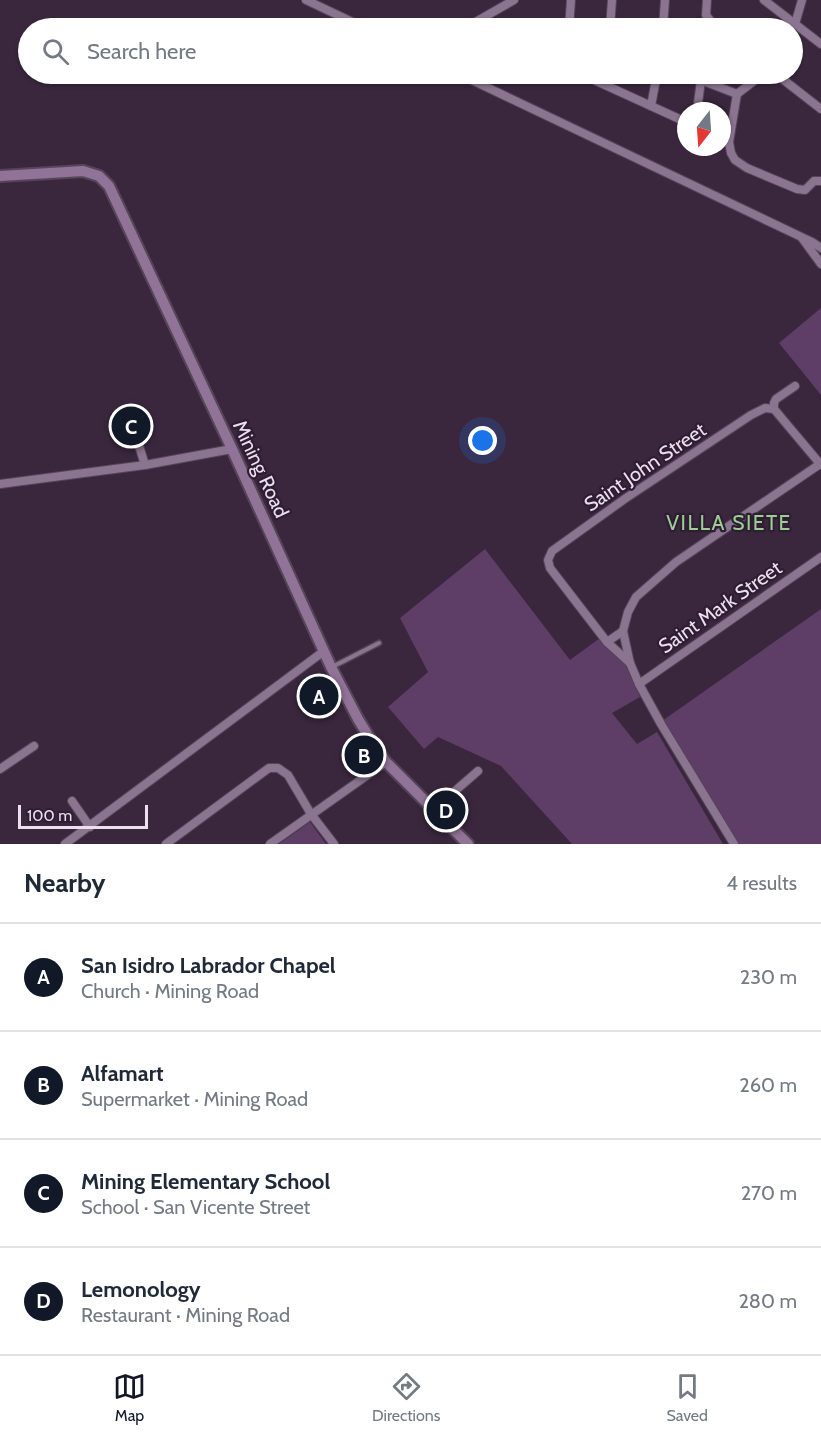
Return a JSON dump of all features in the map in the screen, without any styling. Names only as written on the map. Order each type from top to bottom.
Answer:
[{"type":"street","points":[[306,0],[345,18]]},
{"type":"street","points":[[483,18],[514,0]]},
{"type":"street","points":[[571,18],[572,0]]},
{"type":"street","points":[[611,18],[612,0]]},
{"type":"street","points":[[664,18],[665,0]]},
{"type":"street","points":[[706,0],[706,15],[708,18]]},
{"type":"street","points":[[764,0],[787,18]]},
{"type":"street","points":[[797,18],[802,0]]},
{"type":"street","points":[[803,30],[821,44]]},
{"type":"street","points":[[480,84],[821,247],[813,253]]},
{"type":"street","points":[[605,84],[677,118]]},
{"type":"street","points":[[651,106],[655,84]]},
{"type":"street","points":[[698,102],[700,84]]},
{"type":"street","points":[[716,84],[737,94]]},
{"type":"street","points":[[731,117],[737,94],[750,84]]},
{"type":"street","points":[[789,84],[821,109]]},
{"type":"street","points":[[731,153],[735,160],[747,168],[801,190],[805,190],[814,181],[821,181]]},
{"type":"street","name":"Mining Road","points":[[0,176],[83,171],[105,180],[232,449],[331,667],[362,727],[386,762],[468,844]]},
{"type":"street","points":[[801,237],[821,264]]},
{"type":"street","points":[[734,844],[639,684],[630,663],[623,631],[628,612],[636,597],[676,562],[820,464],[774,409],[776,399],[795,386]]},
{"type":"street","name":"Saint John Street","points":[[606,642],[550,568],[548,560],[552,551],[616,505],[751,415],[765,408],[774,409]]},
{"type":"street","points":[[136,436],[145,465]]},
{"type":"street","points":[[0,484],[145,465],[232,449]]},
{"type":"street","name":"Saint Mark Street","points":[[639,684],[821,557]]},
{"type":"street","points":[[623,631],[606,642],[630,663]]},
{"type":"street","points":[[65,844],[324,651]]},
{"type":"street","points":[[0,769],[34,746]]},
{"type":"street","points":[[270,844],[386,762]]},
{"type":"street","points":[[166,844],[269,768],[278,768],[288,775],[311,814],[334,844]]},
{"type":"street","points":[[433,810],[478,771]]},
{"type":"street","points":[[72,801],[90,827]]},
{"type":"lane","points":[[331,667],[379,643]]},
{"type":"shaded area","points":[[821,308],[821,395],[779,343]]},
{"type":"shaded area","points":[[485,549],[570,660],[600,638],[625,664],[640,697],[612,713],[637,744],[657,732],[723,844],[572,844],[501,766],[438,737],[424,749],[388,707],[428,672],[400,618]]},
{"type":"shaded area","points":[[821,609],[821,844],[739,844],[662,721]]},
{"type":"shaded area","points":[[310,822],[326,844],[279,844]]},
{"type":"place","name":"Mining Elementary School","points":[[131,426]]},
{"type":"place","name":"San Isidro Labrador Chapel","points":[[319,696]]},
{"type":"place","name":"Alfamart","points":[[364,755]]},
{"type":"place","name":"Lemonology","points":[[446,810]]},
{"type":"district","name":"VILLA SIETE","points":[[729,522]]}]
